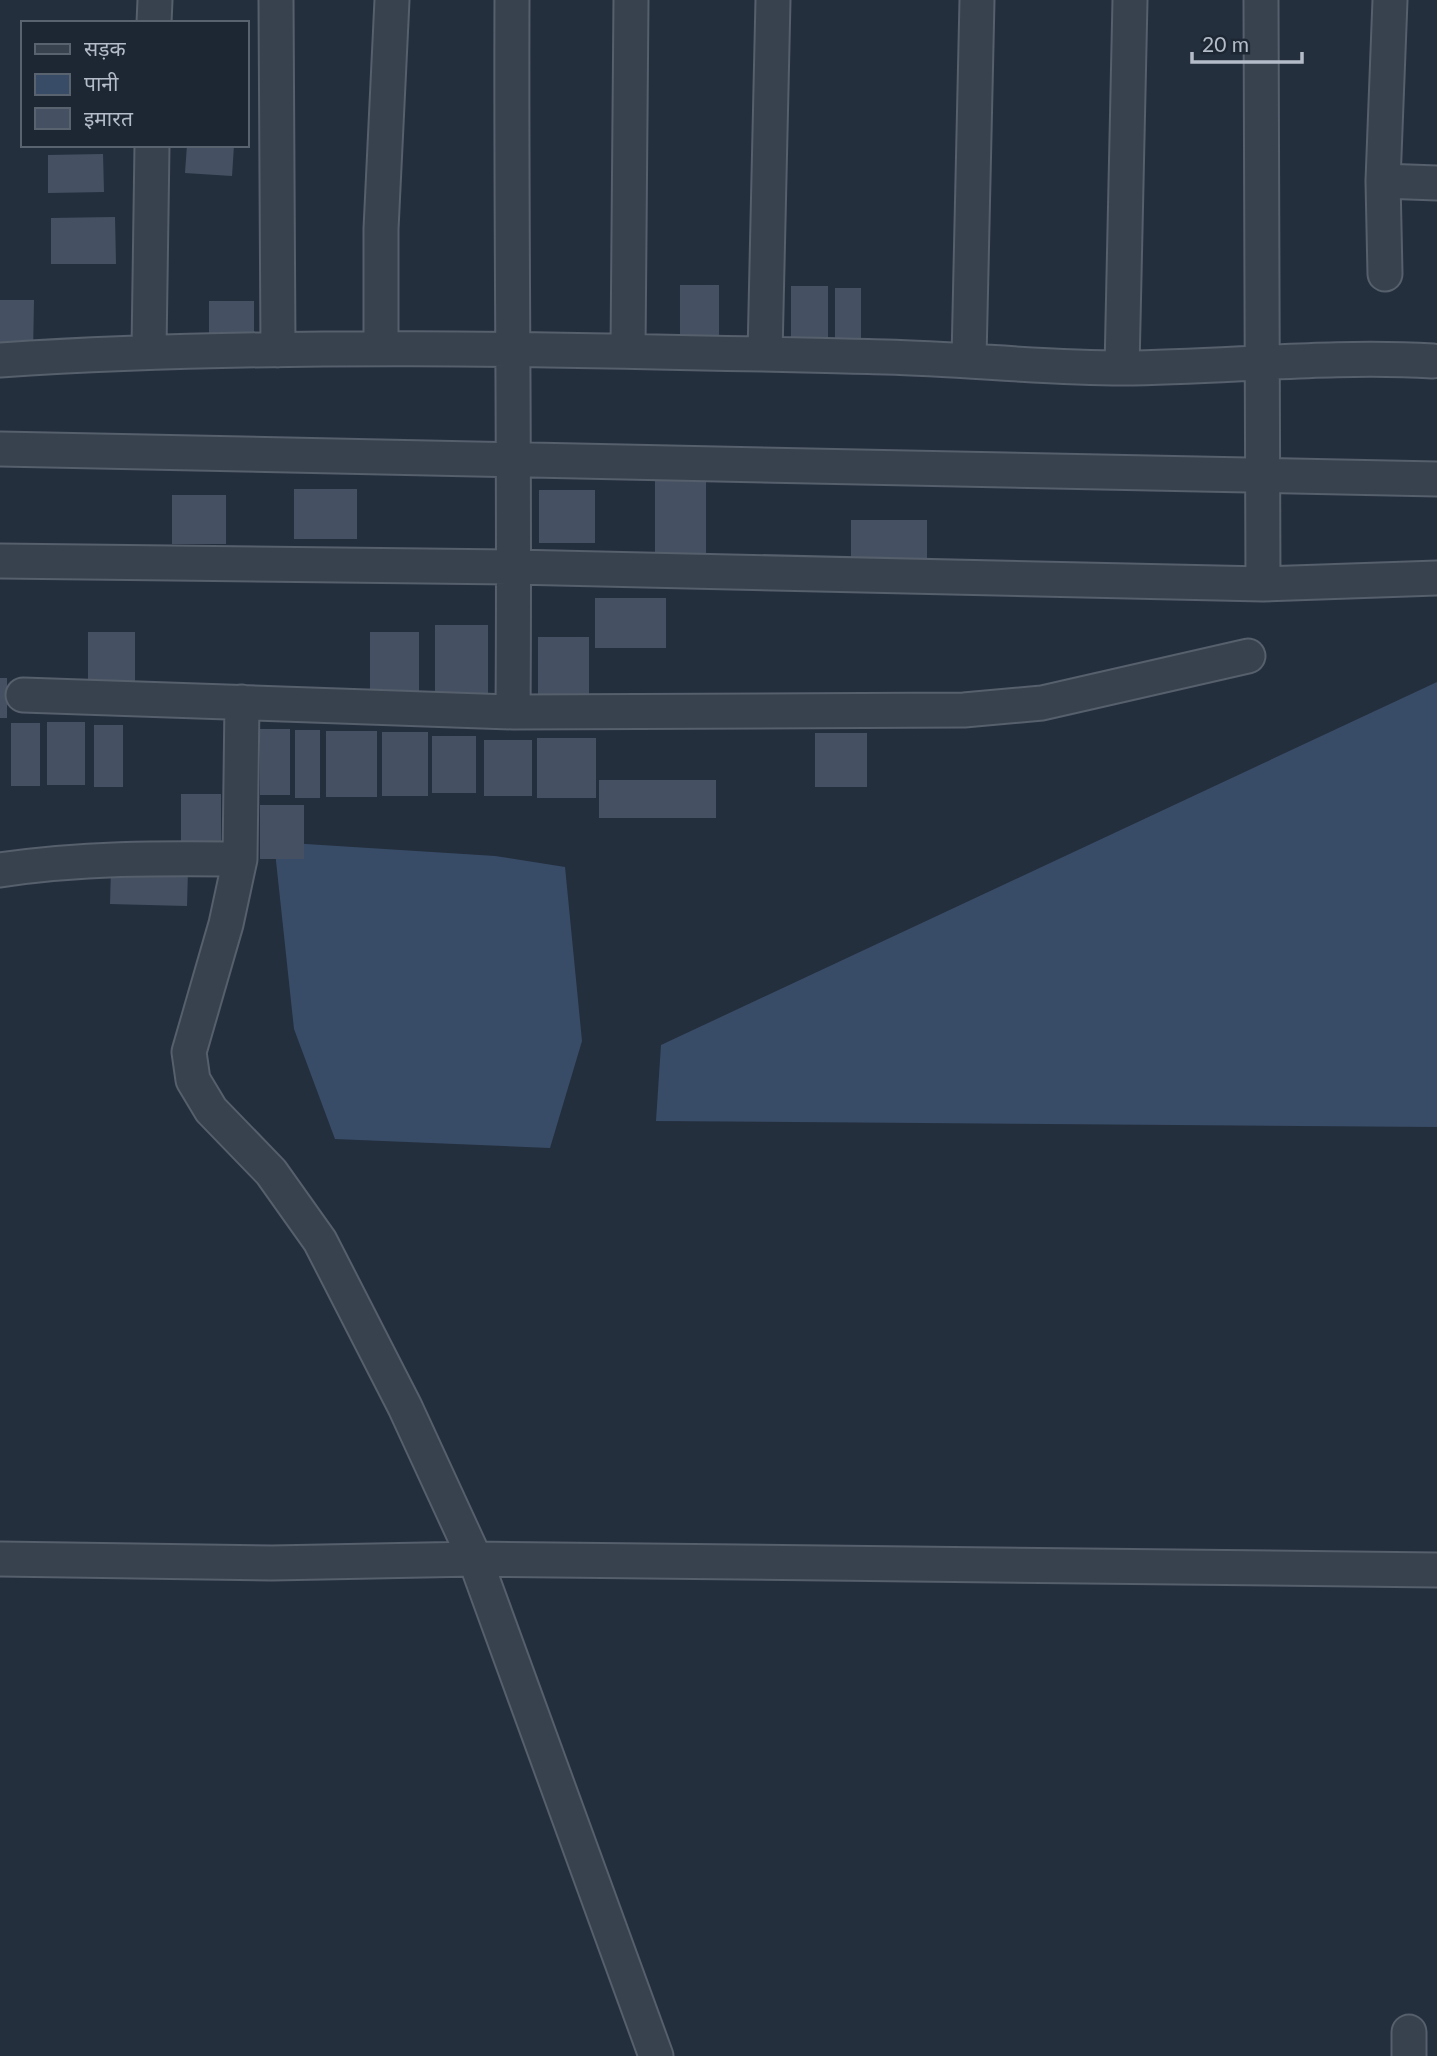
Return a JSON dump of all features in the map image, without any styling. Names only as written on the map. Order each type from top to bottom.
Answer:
[{"type":"street","points":[[154,21],[155,0]]},
{"type":"street","points":[[275,0],[278,350]]},
{"type":"street","points":[[382,349],[381,229],[392,0]]},
{"type":"street","points":[[512,0],[515,457],[513,712]]},
{"type":"street","points":[[628,351],[631,0]]},
{"type":"street","points":[[765,354],[773,0]]},
{"type":"street","points":[[969,359],[977,0]]},
{"type":"street","points":[[1122,368],[1130,0]]},
{"type":"street","points":[[1261,0],[1263,584]]},
{"type":"street","points":[[1385,274],[1383,181],[1390,0]]},
{"type":"street","points":[[149,350],[152,147]]},
{"type":"street","points":[[1383,181],[1437,183]]},
{"type":"street","points":[[0,360],[149,350],[514,348],[969,359],[1122,368],[1373,358],[1433,361]]},
{"type":"street","points":[[0,449],[515,457],[886,470],[1261,474],[1437,479]]},
{"type":"street","points":[[0,561],[514,566],[1263,584],[1437,578]]},
{"type":"street","points":[[23,695],[513,712],[977,709],[1075,697],[1248,656]]},
{"type":"street","points":[[242,702],[240,859],[226,924],[189,1052],[193,1080],[211,1110],[271,1172],[320,1241],[405,1408],[475,1559],[656,2056]]},
{"type":"street","points":[[0,870],[39,864],[144,858],[240,859]]},
{"type":"street","points":[[0,1559],[258,1563],[475,1559],[1437,1570]]},
{"type":"water","points":[[1437,682],[1437,1127],[656,1121],[661,1045]]},
{"type":"water","points":[[274,842],[495,856],[565,867],[582,1041],[550,1148],[335,1139],[294,1029]]},
{"type":"building","points":[[187,147],[234,147],[232,176],[185,173]]},
{"type":"building","points":[[103,154],[104,192],[48,193],[48,155]]},
{"type":"building","points":[[115,217],[116,264],[51,264],[51,218]]},
{"type":"building","points":[[680,285],[719,285],[719,338],[680,338]]},
{"type":"building","points":[[791,286],[828,286],[828,342],[791,342]]},
{"type":"building","points":[[835,288],[861,288],[861,341],[835,341]]},
{"type":"building","points":[[0,300],[34,300],[33,352],[0,351]]},
{"type":"building","points":[[209,301],[254,301],[254,349],[209,349]]},
{"type":"building","points":[[655,470],[706,470],[706,563],[655,563]]},
{"type":"building","points":[[294,489],[357,489],[357,539],[294,539]]},
{"type":"building","points":[[539,490],[595,490],[595,543],[539,543]]},
{"type":"building","points":[[172,495],[226,495],[226,544],[172,544]]},
{"type":"building","points":[[851,520],[927,520],[927,565],[851,565]]},
{"type":"building","points":[[595,598],[666,598],[666,648],[595,648]]},
{"type":"building","points":[[435,625],[488,625],[488,705],[435,705]]},
{"type":"building","points":[[88,632],[135,632],[135,697],[88,697]]},
{"type":"building","points":[[370,632],[419,632],[419,702],[370,702]]},
{"type":"building","points":[[538,637],[589,637],[589,708],[538,708]]},
{"type":"building","points":[[0,678],[7,678],[7,718],[0,718]]},
{"type":"building","points":[[47,722],[85,722],[85,785],[47,785]]},
{"type":"building","points":[[11,723],[40,723],[40,786],[11,786]]},
{"type":"building","points":[[94,725],[123,725],[123,787],[94,787]]},
{"type":"building","points":[[260,729],[290,729],[290,795],[260,795]]},
{"type":"building","points":[[295,730],[320,730],[320,798],[295,798]]},
{"type":"building","points":[[326,731],[377,731],[377,797],[326,797]]},
{"type":"building","points":[[382,732],[428,732],[428,796],[382,796]]},
{"type":"building","points":[[815,733],[867,733],[867,787],[815,787]]},
{"type":"building","points":[[432,736],[476,736],[476,793],[432,793]]},
{"type":"building","points":[[537,738],[596,738],[596,798],[537,798]]},
{"type":"building","points":[[484,740],[532,740],[532,796],[484,796]]},
{"type":"building","points":[[599,780],[716,780],[716,818],[599,818]]},
{"type":"building","points":[[181,794],[221,794],[221,848],[181,848]]},
{"type":"building","points":[[260,805],[304,805],[304,859],[260,859]]},
{"type":"building","points":[[111,869],[188,870],[187,906],[110,904]]}]
